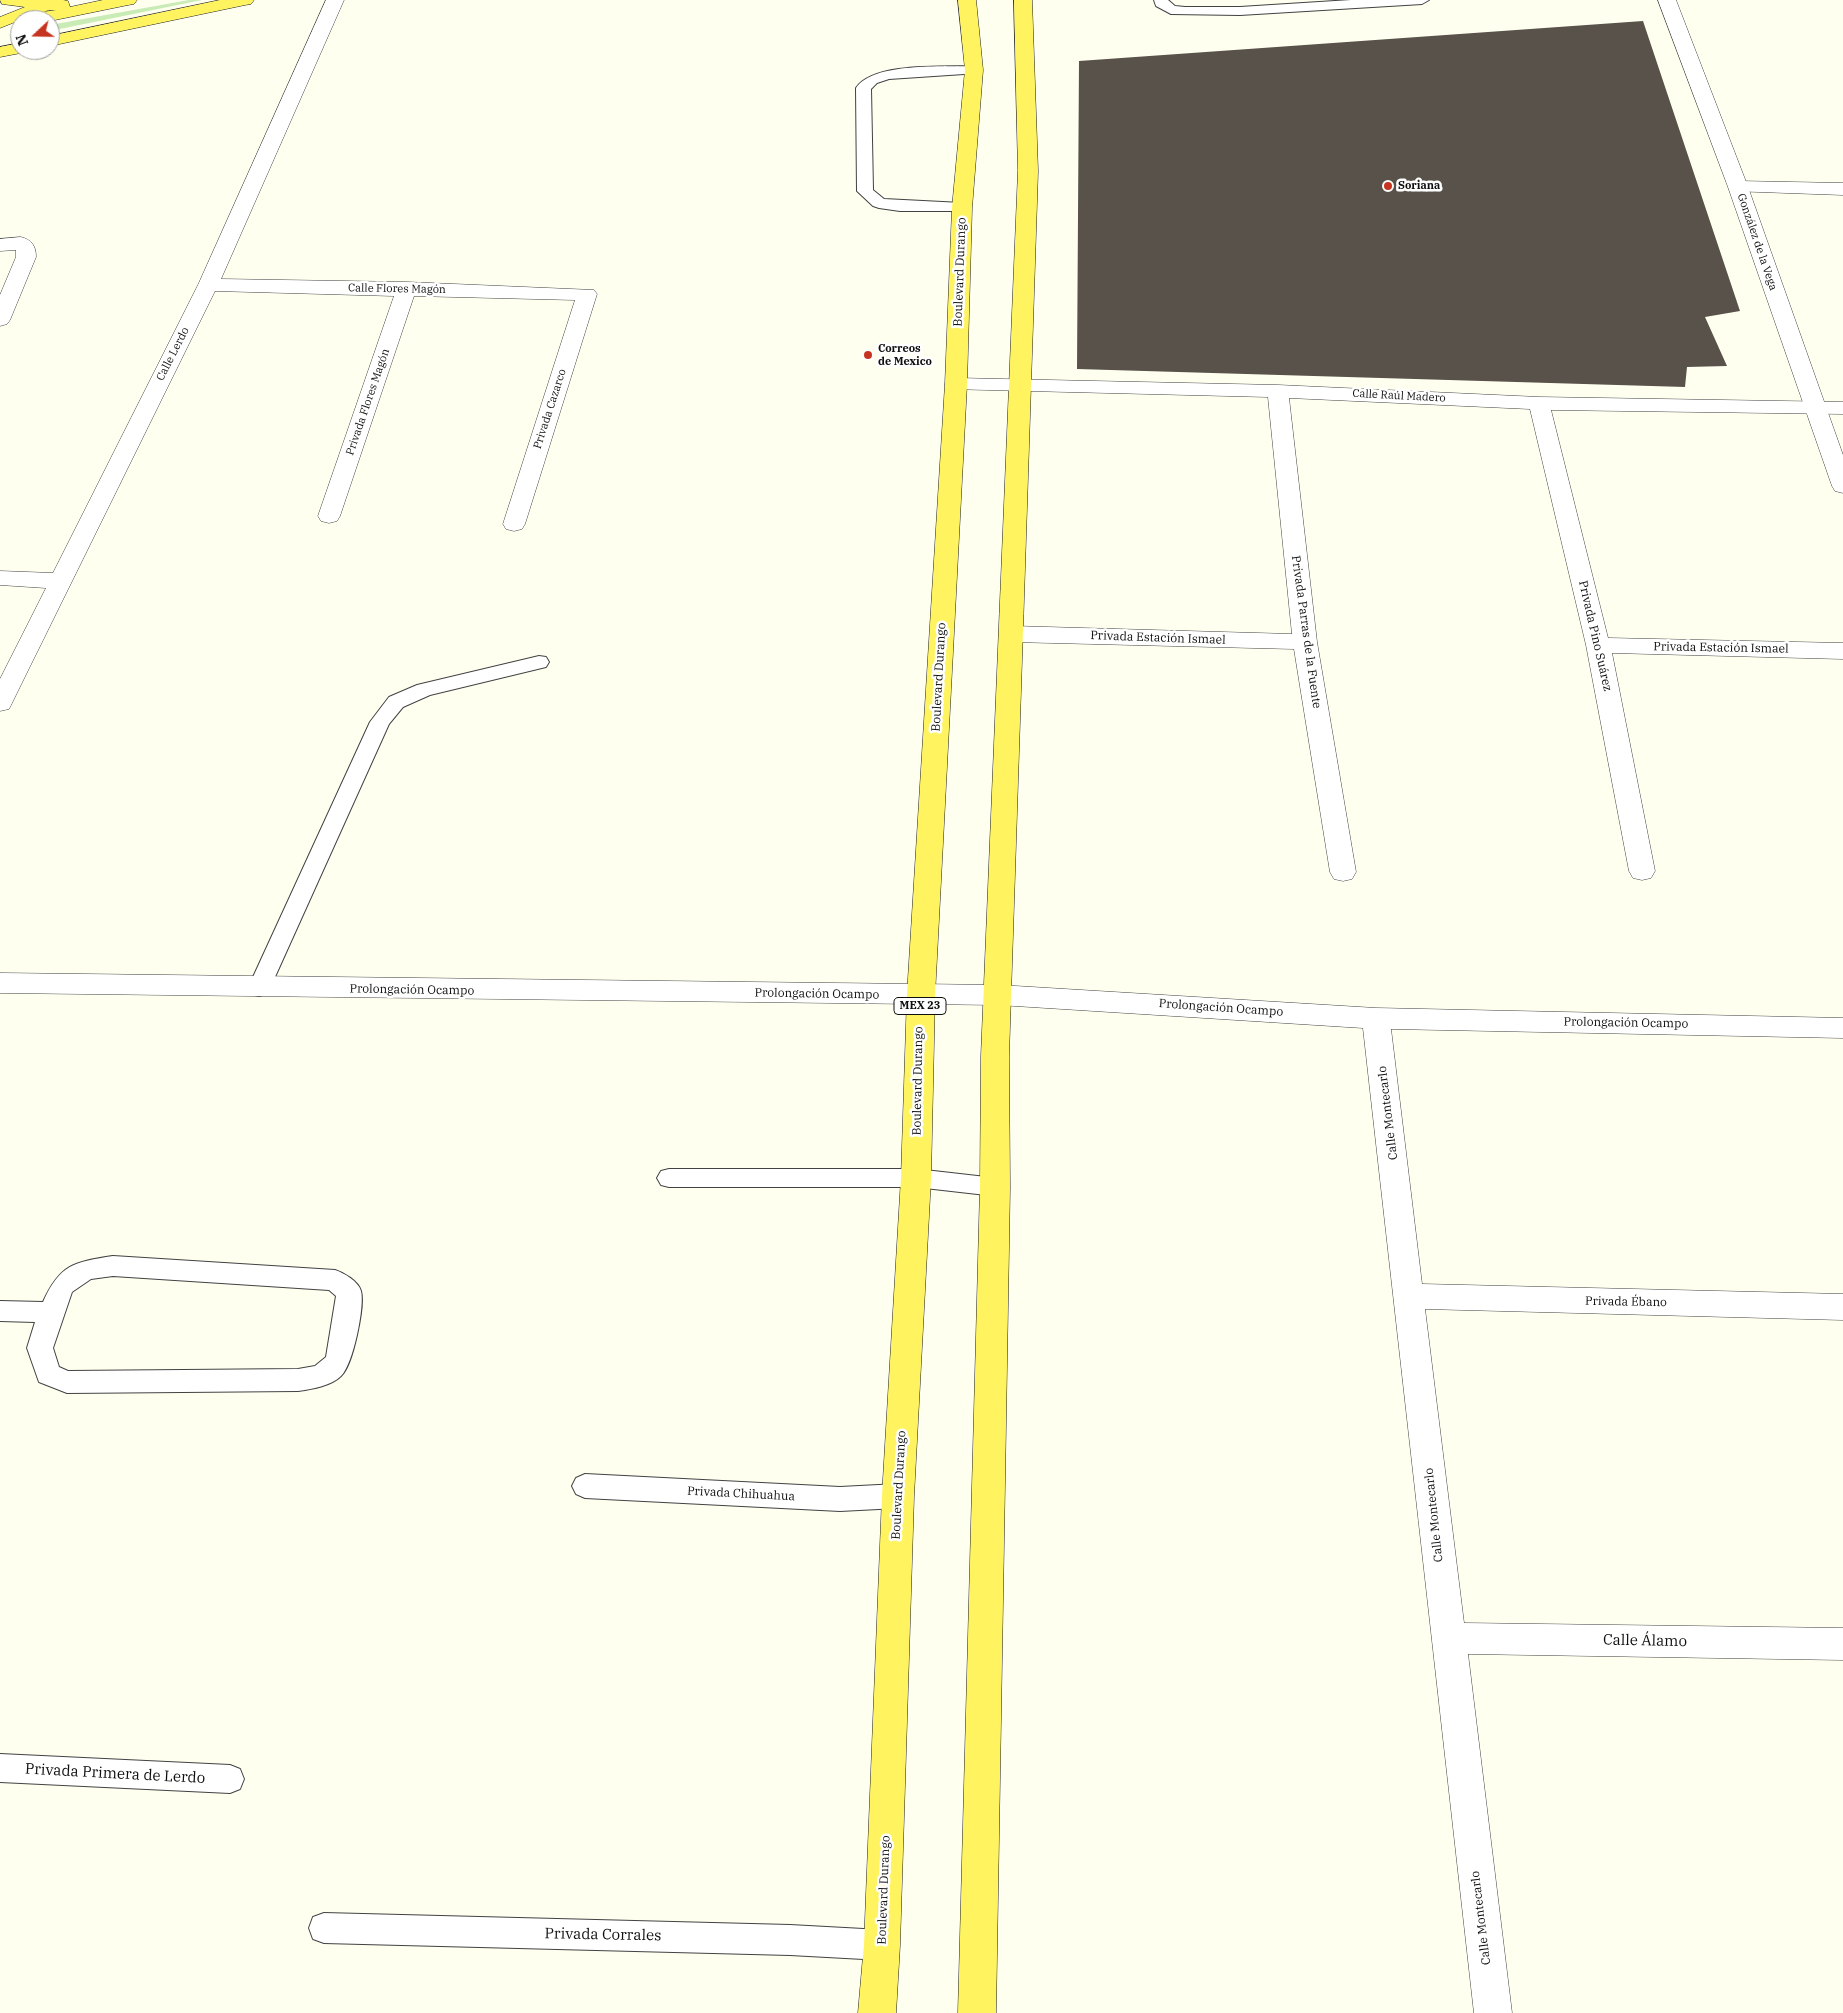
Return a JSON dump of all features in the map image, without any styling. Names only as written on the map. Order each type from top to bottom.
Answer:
[{"type":"main road","points":[[8,0],[56,2],[88,8]]},
{"type":"main road","points":[[60,14],[128,0]]},
{"type":"main road","points":[[60,39],[245,0]]},
{"type":"main road","name":"Boulevard Durango","points":[[877,2013],[882,1946],[898,1496],[916,1178],[920,995],[956,384],[962,208],[974,70],[967,0]]},
{"type":"main road","points":[[977,2013],[995,1187],[995,1056],[999,995],[1012,634],[1018,385],[1028,171],[1023,0]]},
{"type":"main road","points":[[0,25],[56,2]]},
{"type":"street","name":"Calle Lerdo","points":[[0,702],[208,285],[335,0]]},
{"type":"street","name":"González de la Vega","points":[[1667,0],[1738,187],[1843,486]]},
{"type":"street","points":[[1738,187],[1843,189]]},
{"type":"street","points":[[0,245],[21,243],[26,249],[26,257],[0,320]]},
{"type":"street","name":"Calle Flores Magón","points":[[208,285],[406,288],[587,294]]},
{"type":"street","name":"Privada Flores Magón","points":[[329,516],[406,288]]},
{"type":"street","name":"Privada Cazarco","points":[[514,524],[587,294]]},
{"type":"street","name":"Calle Raúl Madero","points":[[956,384],[1278,391],[1539,402],[1843,408]]},
{"type":"street","name":"Privada Parras de la Fuente","points":[[1278,391],[1305,642],[1343,872]]},
{"type":"street","name":"Privada Pino Suárez","points":[[1539,402],[1598,645],[1642,871]]},
{"type":"street","points":[[0,578],[60,581]]},
{"type":"street","name":"Privada Estación Ismael","points":[[1012,634],[1305,642]]},
{"type":"street","name":"Privada Estación Ismael","points":[[1598,645],[1843,651]]},
{"type":"street","name":"Prolongación Ocampo","points":[[0,983],[259,988],[999,995],[1376,1018],[1843,1028]]},
{"type":"street","name":"Calle Montecarlo","points":[[1376,1018],[1493,2013]]},
{"type":"street","name":"Privada Ébano","points":[[1410,1296],[1843,1307]]},
{"type":"street","name":"Calle Álamo","points":[[1448,1638],[1843,1644]]},
{"type":"lane","points":[[1161,0],[1161,3],[1171,10],[1185,12],[1240,11],[1422,0]]},
{"type":"lane","points":[[962,208],[886,204],[879,202],[865,190],[863,88],[872,80],[887,75],[974,70]]},
{"type":"lane","points":[[259,988],[380,722],[396,702],[424,690],[539,662]]},
{"type":"lane","points":[[669,1178],[916,1178],[995,1187]]},
{"type":"lane","points":[[113,1266],[335,1280],[348,1292],[350,1311],[337,1364],[320,1376],[298,1380],[67,1382],[48,1374],[40,1348],[51,1312],[63,1285],[85,1270],[113,1266]]},
{"type":"lane","points":[[0,1311],[51,1312]]},
{"type":"lane","name":"Privada Chihuahua","points":[[584,1486],[840,1498],[898,1496]]},
{"type":"lane","name":"Privada Primera de Lerdo","points":[[0,1768],[230,1779]]},
{"type":"lane","name":"Privada Corrales","points":[[324,1928],[790,1940],[882,1946]]},
{"type":"green space","points":[[189,0],[202,0],[60,29],[60,23]]},
{"type":"building","name":"Soriana","points":[[1643,21],[1740,311],[1705,317],[1727,366],[1687,367],[1685,387],[1077,369],[1079,61]]},
{"type":"place","name":"Soriana","points":[[1388,186]]},
{"type":"place","name":"Correos de Mexico","points":[[868,355]]}]
